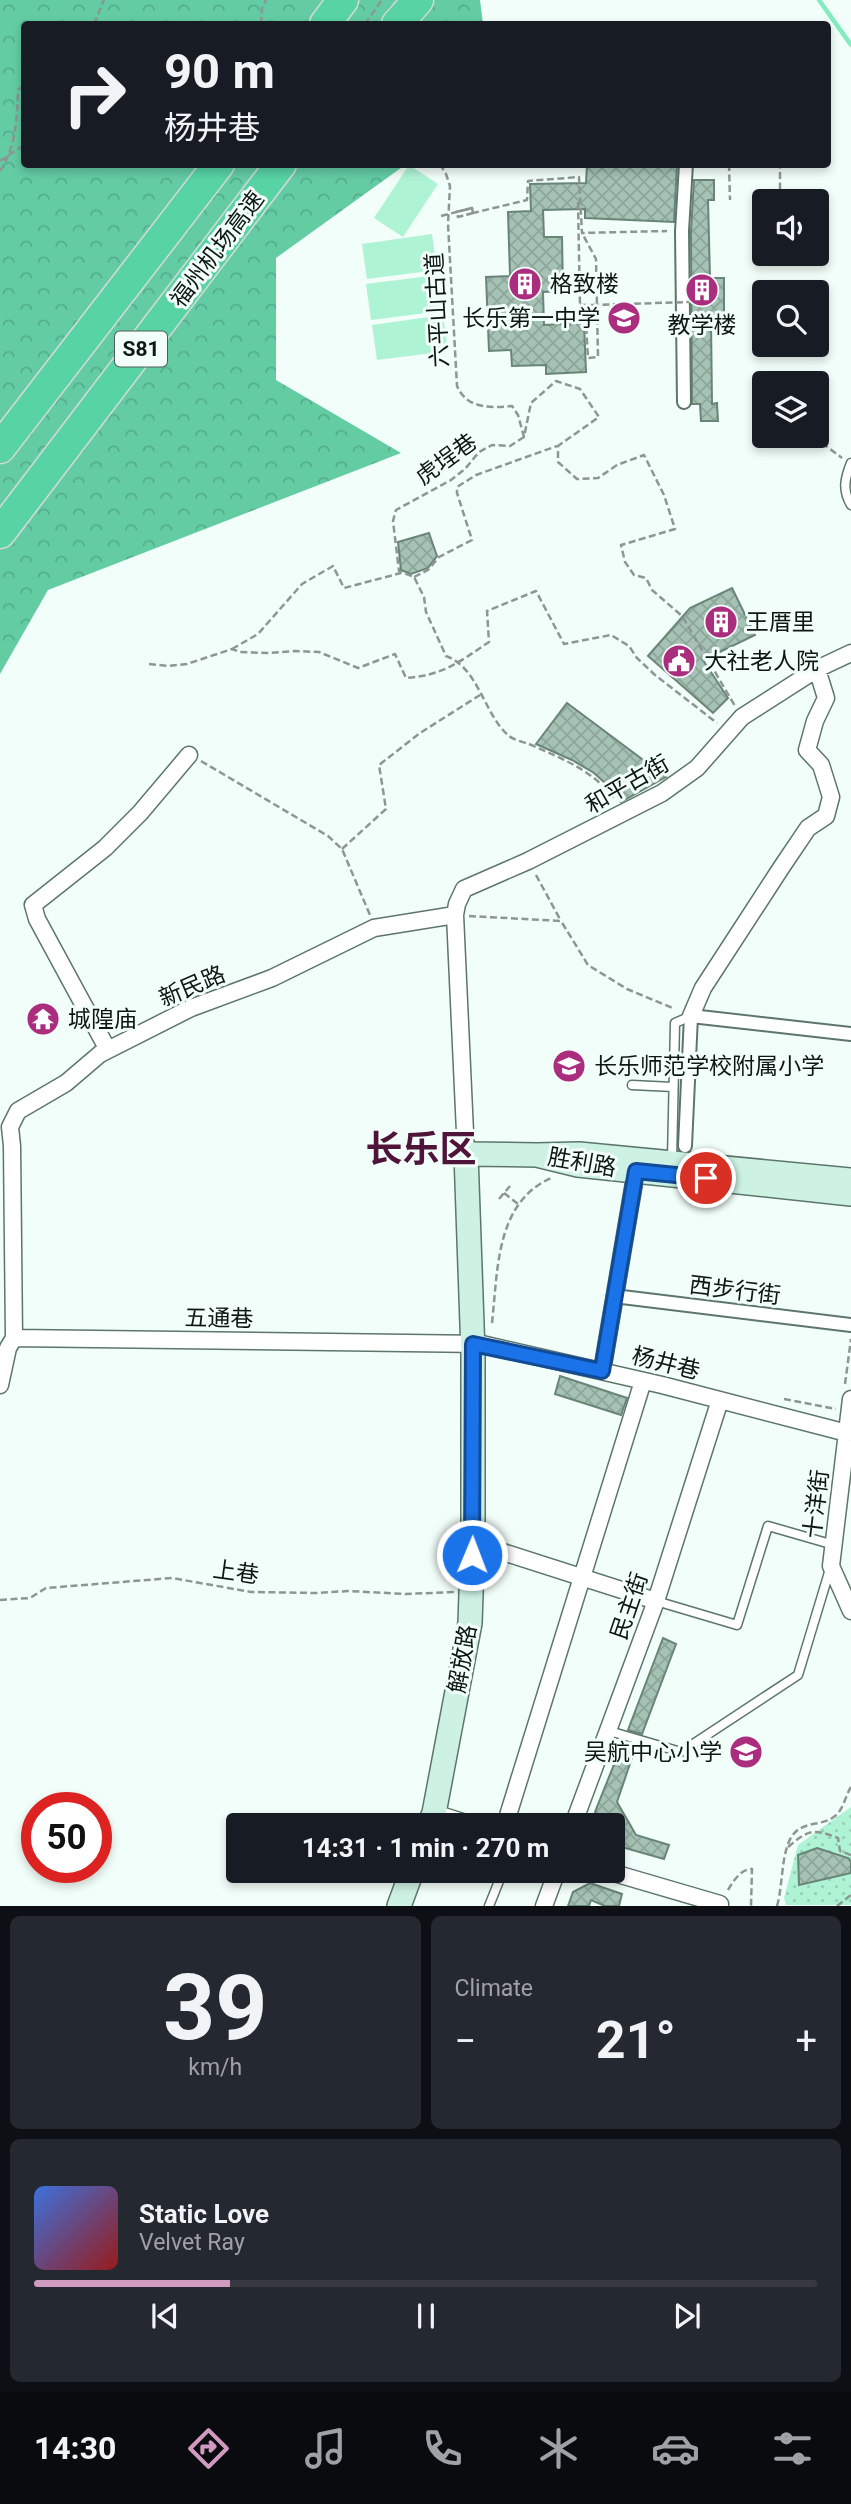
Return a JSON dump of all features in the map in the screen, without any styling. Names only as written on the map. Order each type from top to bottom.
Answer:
[{"type":"highway","points":[[327,21],[343,0]]},
{"type":"highway","points":[[400,21],[418,0]]},
{"type":"highway","name":"S81","points":[[0,448],[216,168]]},
{"type":"highway","name":"福州机场高速","points":[[0,533],[278,168]]},
{"type":"main road","points":[[466,1154],[537,1155]]},
{"type":"main road","name":"解放路","points":[[433,1813],[470,1623],[473,1344],[466,1154]]},
{"type":"main road","name":"胜利路","points":[[537,1155],[678,1154],[851,1180]]},
{"type":"main road","name":"胜利路","points":[[537,1155],[578,1165],[851,1194]]},
{"type":"main road","points":[[399,1906],[408,1883]]},
{"type":"street","points":[[684,402],[682,231],[686,168]]},
{"type":"street","name":"和平古街","points":[[455,915],[464,889],[626,813],[679,782],[696,768],[742,718],[817,669],[851,653]]},
{"type":"street","points":[[678,1154],[691,1016],[703,988],[808,828],[825,816],[831,797],[821,765],[807,750],[815,721],[826,698],[817,669]]},
{"type":"street","points":[[108,1050],[37,919],[33,905],[105,848],[140,813],[188,755]]},
{"type":"street","points":[[455,915],[466,1154]]},
{"type":"street","name":"新民路","points":[[14,1338],[10,1127],[18,1111],[66,1083],[108,1050],[191,1009],[272,978],[374,928],[455,915]]},
{"type":"street","points":[[691,1016],[851,1034]]},
{"type":"street","points":[[602,1371],[636,1171]]},
{"type":"street","name":"西步行街","points":[[614,1296],[851,1325]]},
{"type":"street","points":[[0,1385],[8,1348],[14,1338]]},
{"type":"street","name":"五通巷","points":[[14,1338],[473,1344]]},
{"type":"street","name":"杨井巷","points":[[473,1344],[602,1371],[849,1434]]},
{"type":"street","points":[[509,1813],[643,1381]]},
{"type":"street","name":"十洋街","points":[[846,1398],[849,1434],[831,1566],[851,1611]]},
{"type":"street","name":"民主街","points":[[578,1813],[656,1601],[720,1400]]},
{"type":"street","points":[[481,1545],[656,1601]]},
{"type":"street","points":[[625,1876],[720,1905]]},
{"type":"street","points":[[544,1906],[552,1883]]},
{"type":"lane","points":[[851,463],[844,482],[851,505]]},
{"type":"lane","points":[[678,1154],[673,1087],[675,1023],[691,1016]]},
{"type":"lane","points":[[632,1085],[673,1087]]},
{"type":"lane","points":[[656,1601],[737,1625],[768,1526],[834,1545]]},
{"type":"lane","points":[[609,1731],[681,1752],[798,1675],[831,1566]]},
{"type":"lane","points":[[489,1906],[498,1883]]},
{"type":"path","points":[[95,21],[104,0]]},
{"type":"path","points":[[261,21],[262,8],[266,0]]},
{"type":"path","points":[[367,21],[382,0]]},
{"type":"path","points":[[0,171],[9,157],[16,123],[18,90],[21,88]]},
{"type":"path","points":[[0,161],[21,147]]},
{"type":"path","name":"六平山古道","points":[[442,168],[450,187],[448,223],[457,386],[460,394],[476,405],[487,408],[512,406],[518,415],[524,437]]},
{"type":"path","points":[[729,168],[730,200]]},
{"type":"path","points":[[780,168],[780,189]]},
{"type":"path","points":[[441,216],[472,208],[473,213],[458,217],[456,212],[472,211],[527,200],[528,181],[579,177],[582,233],[596,259],[598,357],[588,358],[586,324],[580,305],[578,188]]},
{"type":"path","points":[[465,215],[472,211]]},
{"type":"path","points":[[582,233],[655,232]]},
{"type":"path","points":[[580,305],[690,303]]},
{"type":"path","points":[[149,664],[187,664],[232,649],[258,634],[302,584],[332,566],[344,588],[401,573],[414,577],[428,570],[439,557],[472,540],[457,486],[476,475],[558,446],[599,417],[580,388],[556,381],[531,403],[524,437]]},
{"type":"path","name":"虎埕巷","points":[[401,573],[393,532],[396,510],[451,480],[466,469],[479,452],[492,446],[510,446],[524,437]]},
{"type":"path","points":[[558,446],[558,462],[577,479],[598,478],[617,465],[644,455],[664,495],[675,529],[621,545],[625,562],[634,575],[646,578],[652,590],[682,616],[742,718]]},
{"type":"path","points":[[829,448],[851,463]]},
{"type":"path","points":[[414,577],[446,656],[459,662],[509,736],[581,767],[602,783],[626,813]]},
{"type":"path","points":[[232,649],[268,653],[319,652],[358,668],[395,654],[406,678],[425,677],[449,669],[489,642],[487,611],[536,591],[564,644],[611,635],[629,646],[655,675],[728,732]]},
{"type":"path","points":[[342,849],[386,809],[379,765],[431,725],[481,694]]},
{"type":"path","points":[[188,755],[317,829],[342,849],[374,928]]},
{"type":"path","points":[[528,861],[587,965],[627,989],[691,1016]]},
{"type":"path","points":[[455,915],[561,921]]},
{"type":"path","points":[[499,1199],[510,1186]]},
{"type":"path","points":[[504,1193],[520,1205]]},
{"type":"path","points":[[775,1398],[846,1398],[851,1338]]},
{"type":"path","name":"上巷","points":[[0,1600],[30,1598],[46,1588],[172,1578],[251,1591],[406,1594],[471,1592]]},
{"type":"path","points":[[777,1906],[782,1888],[781,1868],[790,1838],[804,1826],[837,1815],[851,1787]]},
{"type":"path","points":[[788,1847],[803,1834],[818,1830],[838,1838],[840,1851],[851,1855]]},
{"type":"path","points":[[720,1905],[734,1880],[746,1869],[752,1869],[751,1906]]},
{"type":"path","points":[[837,1906],[851,1895]]},
{"type":"green space","points":[[0,0],[480,0],[483,21],[21,21],[21,168],[401,168],[276,258],[276,380],[401,453],[48,590],[0,674]]},
{"type":"green space","points":[[407,168],[414,168],[438,184],[403,237],[374,218]]},
{"type":"green space","points":[[432,234],[437,270],[367,279],[362,244]]},
{"type":"green space","points":[[437,275],[442,311],[371,320],[366,284]]},
{"type":"green space","points":[[443,315],[448,351],[377,360],[372,325]]},
{"type":"green space","points":[[851,1807],[851,1905],[786,1905],[784,1898],[798,1845]]},
{"type":"building","points":[[587,168],[677,168],[674,222],[585,218],[585,209],[543,210],[544,237],[562,237],[563,291],[543,292],[544,325],[584,323],[586,372],[546,374],[546,365],[512,366],[511,350],[489,351],[486,277],[510,276],[508,212],[531,211],[530,184],[586,183]]},
{"type":"building","name":"教学楼","points":[[694,180],[714,180],[714,200],[708,200],[710,278],[724,278],[724,321],[711,321],[712,404],[717,403],[718,421],[701,421],[700,404],[692,404],[691,231]]},
{"type":"building","points":[[429,533],[437,556],[428,568],[411,574],[401,570],[398,542]]},
{"type":"building","points":[[732,588],[755,635],[703,660],[728,698],[713,713],[648,656],[690,608]]},
{"type":"building","points":[[567,703],[666,777],[621,802],[615,792],[594,773],[536,744]]},
{"type":"building","points":[[560,1376],[627,1398],[621,1415],[555,1394]]},
{"type":"building","points":[[663,1638],[676,1644],[642,1734],[628,1730]]},
{"type":"building","points":[[623,1742],[636,1746],[617,1802],[623,1813],[595,1812]]},
{"type":"building","points":[[625,1816],[636,1835],[669,1845],[664,1859],[625,1848]]},
{"type":"building","points":[[817,1848],[848,1858],[851,1862],[851,1873],[799,1885],[798,1855]]},
{"type":"building","points":[[590,1883],[622,1894],[619,1906],[605,1906],[591,1900],[589,1906],[568,1906],[573,1892]]},
{"type":"waterway","points":[[819,0],[851,45]]},
{"type":"place","name":"格致楼","points":[[525,284]]},
{"type":"place","name":"教学楼","points":[[702,290]]},
{"type":"place","name":"长乐第一中学","points":[[624,318]]},
{"type":"place","name":"王厝里","points":[[721,622]]},
{"type":"place","name":"大社老人院","points":[[679,661]]},
{"type":"place","name":"城隍庙","points":[[43,1019]]},
{"type":"place","name":"长乐师范学校附属小学","points":[[569,1066]]},
{"type":"place","name":"吴航中心小学","points":[[746,1752]]},
{"type":"district","name":"长乐区","points":[[421,1149]]},
{"type":"route","points":[[472,1555],[473,1344],[602,1371],[636,1171],[706,1178]]}]
